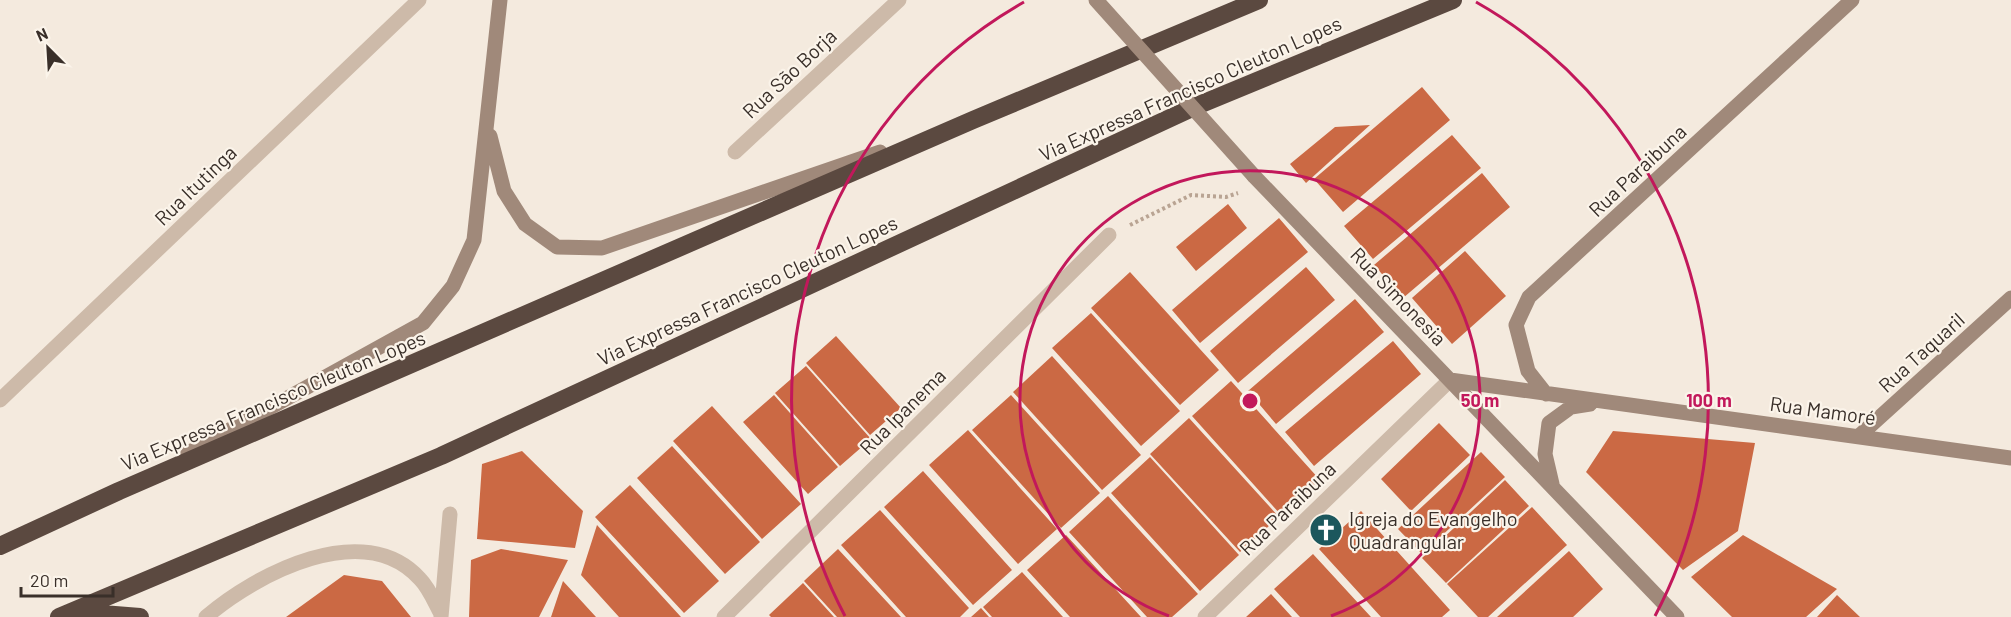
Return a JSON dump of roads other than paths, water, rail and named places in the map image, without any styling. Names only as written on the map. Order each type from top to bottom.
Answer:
[{"type":"highway","name":"Via Expressa Francisco Cleuton Lopes","points":[[0,546],[119,491],[973,120],[1259,0]]},
{"type":"highway","name":"Via Expressa Francisco Cleuton Lopes","points":[[65,614],[441,456],[1194,107],[1453,0]]},
{"type":"highway","points":[[65,614],[141,617]]},
{"type":"street","name":"Rua Itutinga","points":[[0,400],[419,0]]},
{"type":"street","points":[[119,491],[423,322],[453,286],[474,240],[500,0]]},
{"type":"street","name":"Rua São Borja","points":[[735,152],[899,0]]},
{"type":"street","name":"Rua Simonesia","points":[[1096,0],[1256,178],[1677,617]]},
{"type":"street","name":"Rua Paraibuna","points":[[1546,394],[1528,371],[1516,325],[1529,297],[1852,0]]},
{"type":"street","points":[[487,126],[504,191],[525,224],[557,247],[602,248],[973,120]]},
{"type":"street","name":"Rua Ipanema","points":[[724,617],[1109,235]]},
{"type":"street","name":"Rua Taquaril","points":[[1858,436],[2011,298]]},
{"type":"street","name":"Rua Paraibuna","points":[[1204,617],[1450,380]]},
{"type":"street","name":"Rua Mamoré","points":[[1450,380],[2011,458]]},
{"type":"street","points":[[1552,486],[1545,453],[1549,423],[1571,407],[1607,402]]},
{"type":"street","points":[[441,615],[450,514]]},
{"type":"street","points":[[206,617],[249,586],[283,569],[321,555],[359,551],[382,555],[400,563],[420,579],[441,615]]},
{"type":"place","name":"Igreja do Evangelho Quadrangular","points":[[1326,530]]}]
